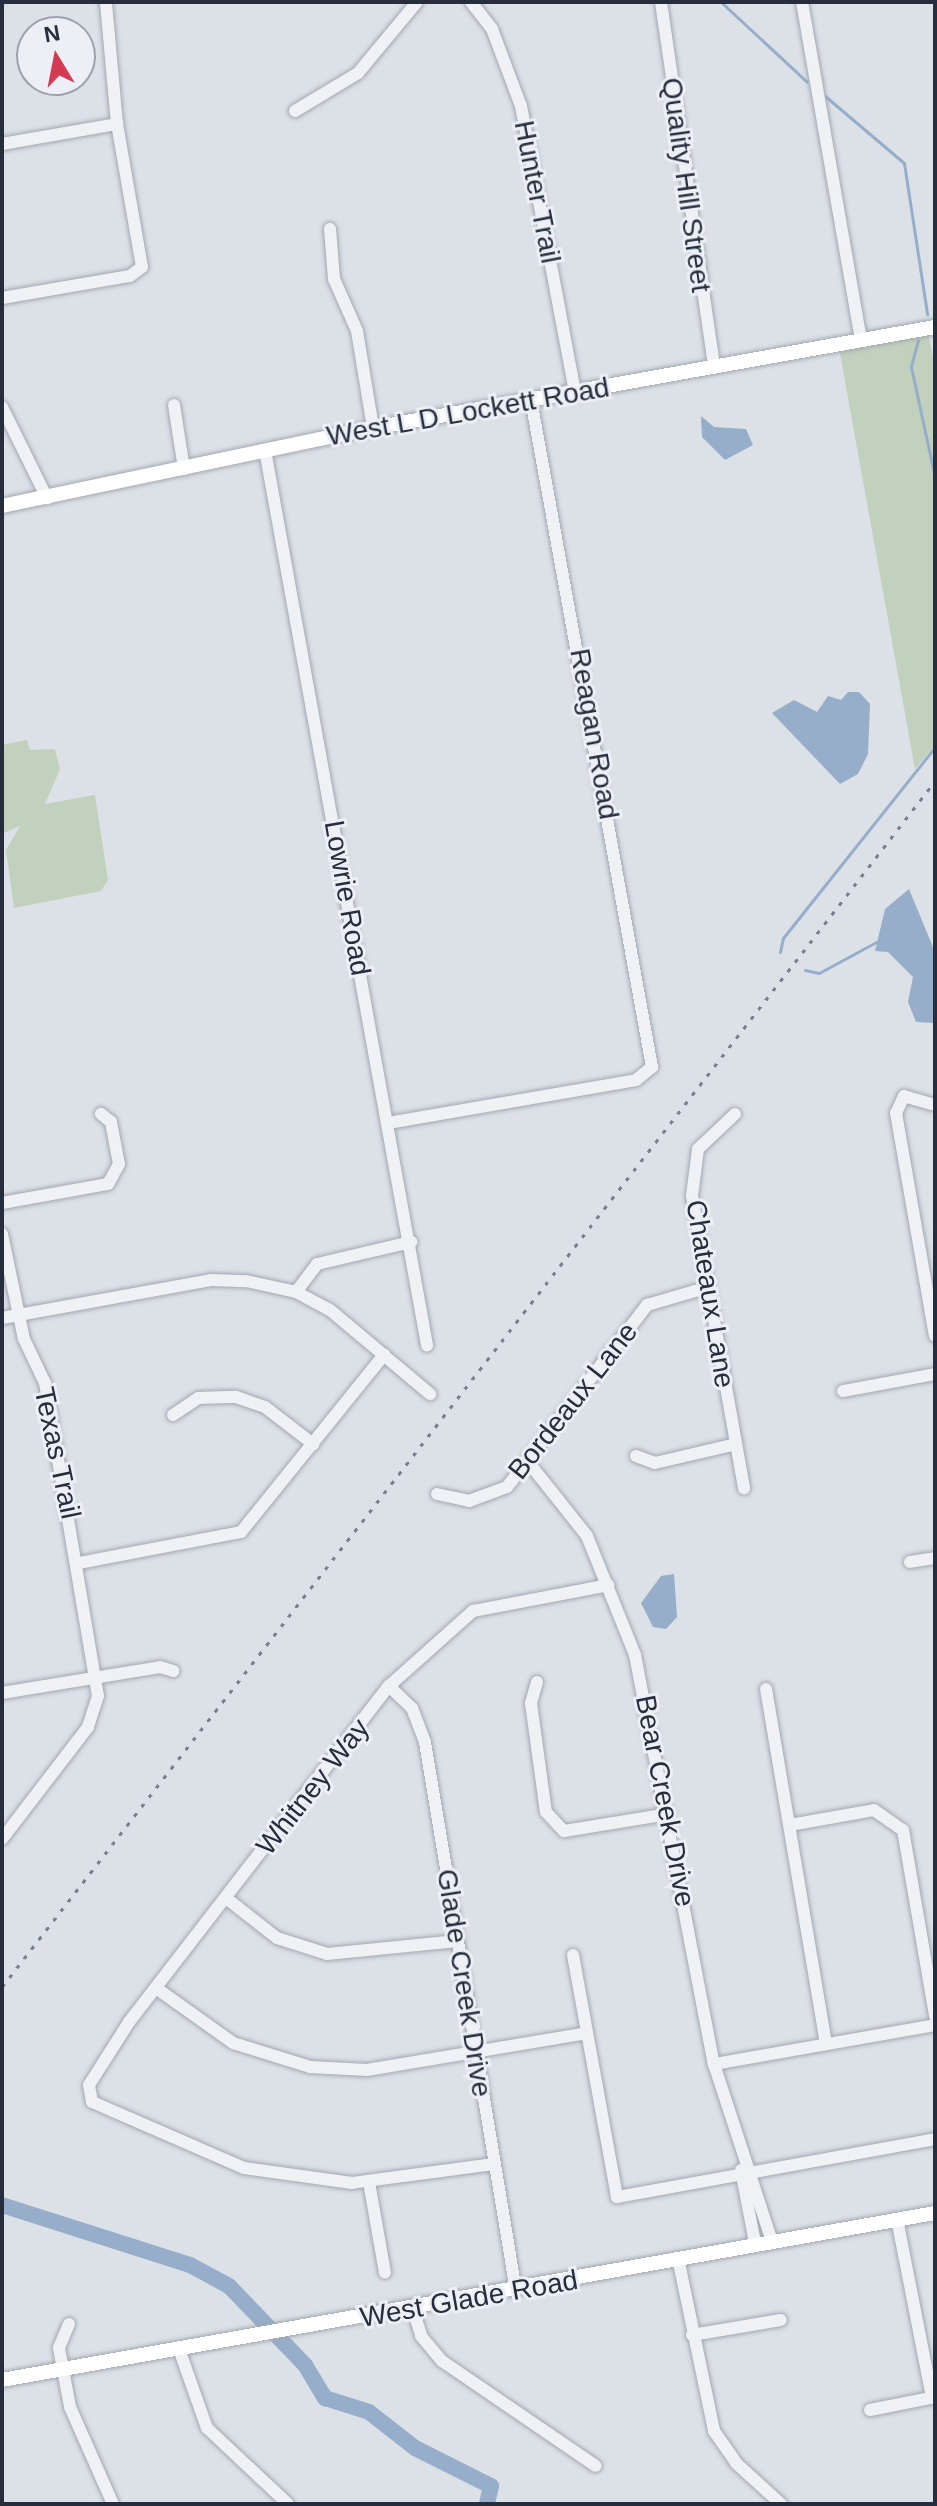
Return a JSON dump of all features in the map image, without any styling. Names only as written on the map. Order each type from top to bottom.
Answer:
[{"type":"main road","name":"West L D Lockett Road","points":[[2,506],[373,428],[935,327]]},
{"type":"main road","name":"West Glade Road","points":[[2,2380],[516,2291],[755,2243],[935,2213]]},
{"type":"street","points":[[2,298],[130,276],[142,267],[117,124],[106,2]]},
{"type":"street","points":[[295,111],[358,73],[417,2]]},
{"type":"street","name":"Hunter Trail","points":[[471,2],[492,29],[521,106],[575,393]]},
{"type":"street","name":"Quality Hill Street","points":[[661,2],[714,367]]},
{"type":"street","points":[[802,2],[861,340]]},
{"type":"street","points":[[2,144],[117,124]]},
{"type":"street","points":[[330,229],[334,279],[357,331],[373,428]]},
{"type":"street","name":"Reagan Road","points":[[388,1123],[636,1080],[651,1069],[531,400]]},
{"type":"street","points":[[174,405],[184,469]]},
{"type":"street","points":[[2,407],[47,498]]},
{"type":"street","name":"Lowrie Road","points":[[265,450],[411,1242],[427,1345]]},
{"type":"street","points":[[935,1105],[904,1096],[896,1113],[935,1336]]},
{"type":"street","points":[[2,1203],[108,1184],[119,1164],[111,1122],[101,1114]]},
{"type":"street","name":"Chateaux Lane","points":[[735,1114],[698,1149],[692,1171],[705,1288],[744,1488]]},
{"type":"street","name":"Texas Trail","points":[[2,1234],[19,1315],[45,1383],[79,1563],[98,1696],[88,1727],[2,1839]]},
{"type":"street","points":[[296,1292],[317,1264],[411,1242]]},
{"type":"street","points":[[2,1318],[211,1280],[296,1292],[384,1355],[430,1394]]},
{"type":"street","name":"Bordeaux Lane","points":[[437,1494],[487,1497],[529,1463],[647,1305],[705,1288]]},
{"type":"street","points":[[79,1563],[241,1532],[384,1355]]},
{"type":"street","points":[[843,1391],[935,1374]]},
{"type":"street","points":[[173,1415],[198,1398],[236,1397],[265,1407],[313,1444]]},
{"type":"street","points":[[636,1456],[655,1463],[736,1444]]},
{"type":"street","name":"Bear Creek Drive","points":[[529,1463],[587,1536],[609,1585],[648,1703],[714,2064],[745,2170],[772,2241]]},
{"type":"street","points":[[910,1562],[935,1558]]},
{"type":"street","name":"Whitney Way","points":[[369,2182],[244,2168],[92,2102],[88,2088],[156,1988],[389,1686],[473,1611],[609,1585]]},
{"type":"street","points":[[2,1693],[94,1677],[173,1671]]},
{"type":"street","points":[[537,1682],[531,1703],[546,1812],[564,1831],[668,1814]]},
{"type":"street","name":"Glade Creek Drive","points":[[389,1686],[412,1708],[425,1742],[516,2291]]},
{"type":"street","points":[[766,1689],[826,2044]]},
{"type":"street","points":[[790,1825],[874,1810],[903,1830],[935,2016]]},
{"type":"street","points":[[226,1898],[277,1938],[327,1954],[457,1941]]},
{"type":"street","points":[[573,1955],[617,2197],[745,2170],[935,2139]]},
{"type":"street","points":[[156,1988],[233,2043],[310,2067],[367,2070],[587,2033]]},
{"type":"street","points":[[714,2064],[935,2025]]},
{"type":"street","points":[[385,2273],[369,2182],[494,2164]]},
{"type":"street","name":"Bear Creek Drive","points":[[745,2170],[755,2243]]},
{"type":"street","points":[[870,2410],[933,2398],[897,2219]]},
{"type":"street","points":[[678,2258],[714,2431],[736,2463],[781,2504]]},
{"type":"street","points":[[413,2309],[421,2336],[442,2361],[596,2466]]},
{"type":"street","points":[[692,2335],[781,2320]]},
{"type":"street","points":[[69,2324],[59,2348],[62,2370],[80,2438],[113,2504]]},
{"type":"street","points":[[179,2349],[207,2428],[288,2504]]},
{"type":"green space","points":[[928,332],[935,366],[935,745],[915,769],[839,348]]},
{"type":"green space","points":[[27,740],[30,750],[55,749],[60,769],[45,804],[95,795],[108,880],[101,891],[14,908],[6,850],[20,826],[2,834],[2,745]]},
{"type":"water","points":[[701,416],[714,427],[746,429],[753,445],[725,460],[702,437]]},
{"type":"water","points":[[848,692],[859,692],[870,704],[868,754],[858,774],[840,784],[772,713],[794,700],[817,712],[828,696],[841,700]]},
{"type":"water","points":[[909,889],[935,952],[935,1023],[916,1022],[908,1002],[913,977],[888,952],[875,951],[885,909]]},
{"type":"water","points":[[674,1574],[677,1617],[666,1629],[653,1627],[641,1603],[661,1576]]},
{"type":"waterway","points":[[721,2],[807,82]]},
{"type":"waterway","points":[[825,96],[904,163],[927,314]]},
{"type":"waterway","points":[[918,340],[911,367],[935,478]]},
{"type":"waterway","points":[[780,952],[783,938],[935,747]]},
{"type":"waterway","points":[[805,970],[819,973],[876,942]]},
{"type":"waterway","points":[[2,2205],[190,2265],[229,2286],[305,2365],[325,2398],[369,2412],[415,2448],[491,2486],[487,2504]]},
{"type":"railway","points":[[2,1987],[935,781]]}]
